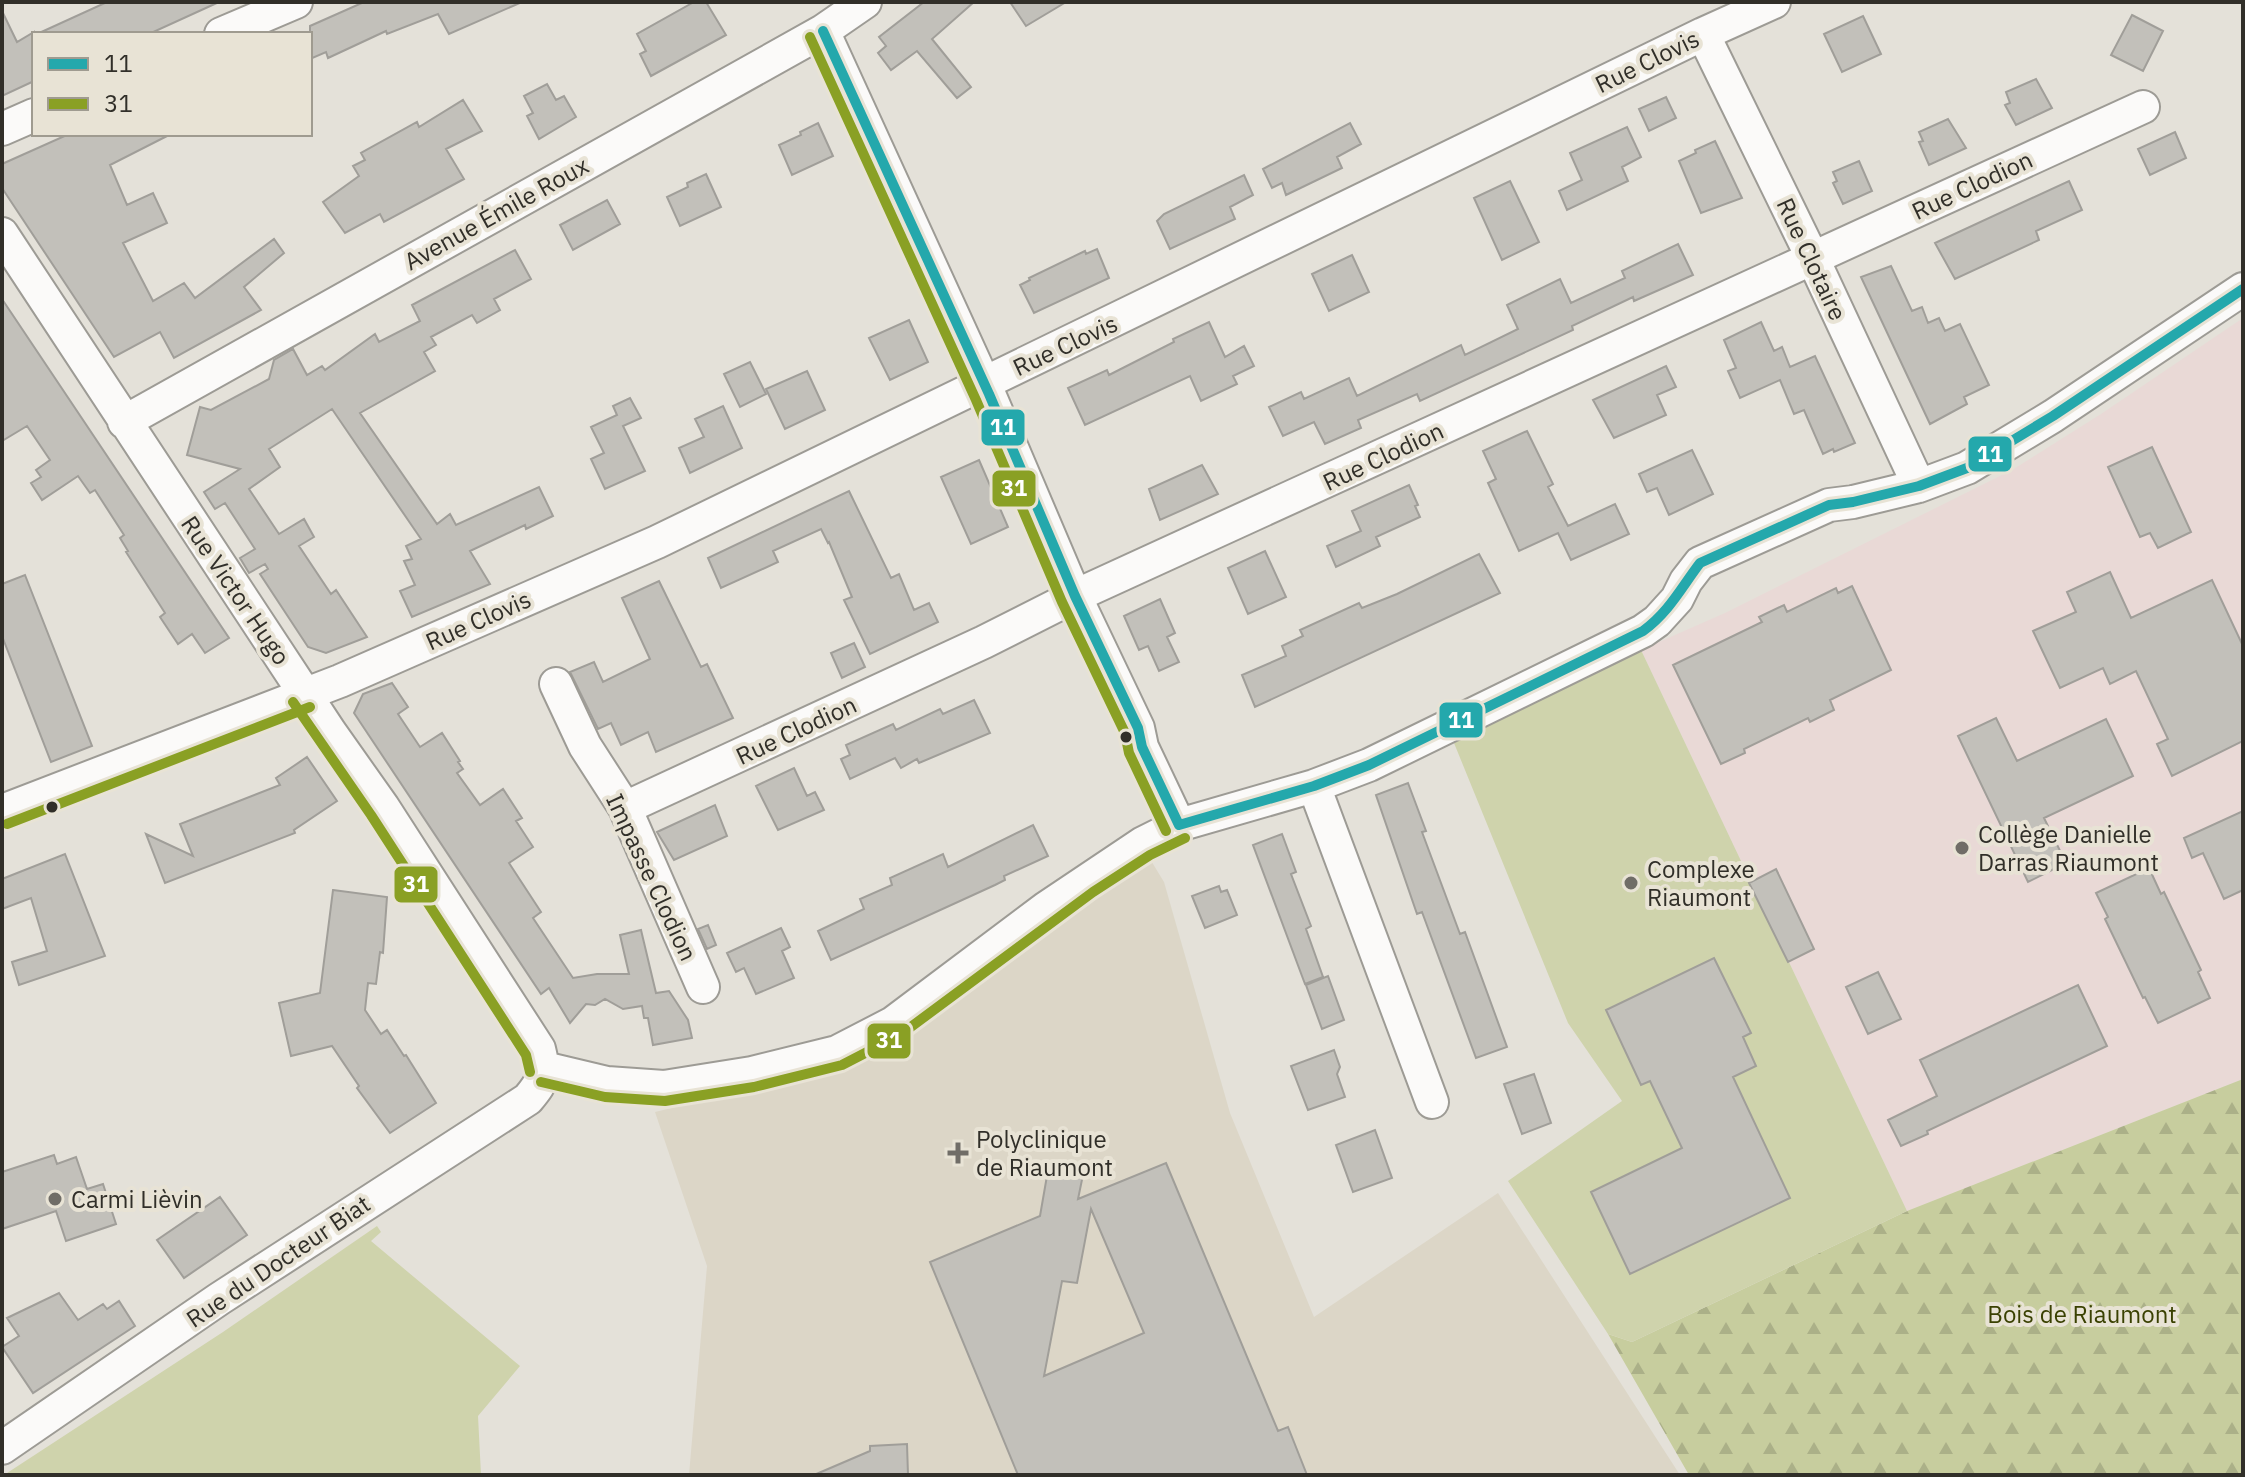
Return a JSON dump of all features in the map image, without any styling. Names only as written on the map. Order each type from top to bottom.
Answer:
[{"type":"street","points":[[226,32],[296,2]]},
{"type":"street","name":"Avenue Émile Roux","points":[[124,422],[823,31],[865,2]]},
{"type":"street","name":"Rue Clovis","points":[[2,811],[305,694],[657,542],[1774,2]]},
{"type":"street","points":[[823,31],[984,383],[1075,596],[1138,728],[1142,747],[1179,825]]},
{"type":"street","name":"Rue Clotaire","points":[[1703,34],[1919,486]]},
{"type":"street","name":"Rue Clodion","points":[[625,808],[984,642],[1075,596],[2143,107]]},
{"type":"street","points":[[2,129],[32,116]]},
{"type":"street","name":"Rue Victor Hugo","points":[[5,243],[383,807],[539,1049],[544,1068]]},
{"type":"street","points":[[544,1068],[607,1083],[664,1087],[752,1073],[837,1052],[893,1023],[1085,880],[1143,843],[1179,825],[1314,786],[1369,765],[1643,631],[1677,599],[1700,563],[1829,505],[1919,486],[1967,468],[2053,416],[2243,289]]},
{"type":"street","name":"Impasse Clodion","points":[[556,684],[585,746],[625,808],[703,987]]},
{"type":"street","points":[[1314,786],[1432,1102]]},
{"type":"street","name":"Rue du Docteur Biat","points":[[2,1448],[219,1299],[528,1099],[541,1084],[544,1068]]},
{"type":"shaded area","name":"Collège Danielle Darras Riaumont","points":[[2243,318],[2243,1079],[1907,1211],[1641,650],[1725,613],[2012,470]]},
{"type":"shaded area","name":"Polyclinique de Riaumont","points":[[1150,859],[1164,882],[1230,1113],[1314,1317],[1498,1193],[1680,1475],[689,1475],[707,1266],[655,1112],[839,1068],[1085,898]]},
{"type":"green space","name":"Complexe Riaumont","points":[[1641,650],[1907,1211],[1632,1342],[1608,1334],[1508,1181],[1622,1101],[1568,1023],[1454,743]]},
{"type":"green space","name":"Bois de Riaumont","points":[[2243,1079],[2243,1475],[1689,1475],[1608,1334],[1632,1342],[1907,1211]]},
{"type":"green space","points":[[377,1226],[381,1232],[371,1241],[520,1366],[478,1416],[481,1475],[4,1475],[223,1332]]},
{"type":"building","points":[[107,2],[219,2],[153,32],[41,32]]},
{"type":"building","points":[[364,2],[522,2],[449,34],[438,14],[387,34],[386,31],[328,58],[326,52],[312,58],[310,26]]},
{"type":"building","points":[[694,2],[706,2],[726,35],[651,76],[640,54],[646,51],[637,34]]},
{"type":"building","points":[[924,2],[974,2],[932,39],[971,87],[957,98],[917,51],[891,70],[878,53],[886,46],[879,37]]},
{"type":"building","points":[[1010,2],[1066,2],[1026,26]]},
{"type":"building","points":[[2,11],[17,42],[32,33],[32,82],[2,96]]},
{"type":"building","points":[[2132,15],[2163,31],[2143,71],[2111,55]]},
{"type":"building","points":[[1863,16],[1881,54],[1842,72],[1824,34]]},
{"type":"building","points":[[2036,79],[2052,108],[2016,125],[2005,105],[2010,103],[2006,92]]},
{"type":"building","points":[[547,84],[556,100],[564,96],[576,117],[539,139],[527,116],[533,113],[524,96]]},
{"type":"building","points":[[1666,97],[1676,118],[1649,131],[1639,109]]},
{"type":"building","points":[[463,100],[482,131],[446,149],[464,179],[384,222],[380,214],[345,233],[323,202],[359,176],[353,166],[365,160],[361,153],[417,122],[419,127]]},
{"type":"building","points":[[1948,119],[1966,148],[1929,165],[1919,142],[1923,141],[1919,132]]},
{"type":"building","points":[[818,123],[833,156],[792,175],[779,145]]},
{"type":"building","points":[[1350,123],[1361,144],[1337,157],[1342,168],[1286,195],[1282,183],[1272,188],[1263,169]]},
{"type":"building","points":[[1627,127],[1641,157],[1622,167],[1628,181],[1567,210],[1559,191],[1582,180],[1570,153]]},
{"type":"building","points":[[2175,132],[2186,158],[2150,175],[2138,149]]},
{"type":"building","points":[[65,136],[167,136],[110,165],[127,205],[153,193],[167,223],[123,243],[153,301],[184,283],[195,298],[274,239],[284,253],[244,287],[261,310],[174,358],[160,332],[114,357],[2,188],[2,164]]},
{"type":"building","points":[[1715,141],[1742,198],[1701,213],[1679,161]]},
{"type":"building","points":[[1859,161],[1872,191],[1843,204],[1833,183],[1837,181],[1833,172]]},
{"type":"building","points":[[706,174],[721,207],[680,226],[667,197]]},
{"type":"building","points":[[1244,175],[1253,195],[1230,207],[1235,219],[1170,249],[1157,221],[1164,214]]},
{"type":"building","points":[[1510,181],[1539,242],[1502,260],[1474,198]]},
{"type":"building","points":[[2069,181],[2082,210],[2036,231],[2039,240],[1955,279],[1935,243]]},
{"type":"building","points":[[607,200],[620,224],[573,250],[560,225]]},
{"type":"building","points":[[1678,244],[1693,275],[1634,301],[1633,297],[1572,326],[1573,330],[1420,401],[1417,394],[1358,420],[1361,428],[1325,444],[1314,422],[1283,436],[1269,407],[1301,392],[1304,399],[1349,378],[1357,396],[1461,345],[1465,355],[1518,329],[1507,305],[1560,279],[1571,303],[1625,278],[1622,271]]},
{"type":"building","points":[[1097,249],[1109,278],[1034,313],[1020,285],[1085,251],[1086,254]]},
{"type":"building","points":[[515,250],[531,279],[494,299],[500,310],[477,323],[472,315],[431,337],[436,345],[424,352],[435,371],[360,413],[437,524],[450,514],[456,525],[539,487],[553,516],[526,529],[525,525],[470,551],[490,584],[412,617],[400,591],[415,585],[404,561],[412,559],[406,546],[421,539],[332,409],[269,449],[280,467],[249,489],[279,534],[304,519],[314,537],[299,546],[331,594],[336,590],[367,637],[326,653],[308,647],[260,574],[268,569],[265,564],[249,573],[240,558],[255,549],[225,503],[215,509],[204,492],[240,469],[187,455],[200,407],[211,410],[269,379],[274,360],[293,349],[307,375],[322,366],[325,370],[375,334],[379,342],[420,321],[412,305]]},
{"type":"building","points":[[1352,255],[1369,292],[1329,311],[1312,274]]},
{"type":"building","points":[[1891,266],[1912,311],[1922,307],[1928,323],[1939,318],[1945,331],[1960,324],[1989,385],[1964,397],[1967,404],[1930,424],[1861,277]]},
{"type":"building","points":[[2,299],[229,638],[205,653],[192,634],[178,644],[160,617],[165,613],[126,552],[120,538],[124,535],[95,490],[90,493],[78,476],[42,500],[31,483],[41,477],[36,470],[50,460],[27,426],[2,441]]},
{"type":"building","points":[[909,320],[928,362],[890,380],[869,338]]},
{"type":"building","points":[[1209,322],[1225,357],[1244,346],[1254,366],[1233,376],[1237,384],[1201,401],[1190,376],[1085,425],[1068,388],[1107,370],[1109,375]]},
{"type":"building","points":[[1761,322],[1774,351],[1782,347],[1790,367],[1815,356],[1855,443],[1823,454],[1804,410],[1794,414],[1780,380],[1740,398],[1728,371],[1736,368],[1724,340]]},
{"type":"building","points":[[750,362],[766,394],[740,407],[724,374]]},
{"type":"building","points":[[1666,366],[1676,387],[1657,395],[1666,415],[1614,438],[1593,400]]},
{"type":"building","points":[[807,371],[825,410],[785,429],[766,389]]},
{"type":"building","points":[[630,398],[641,418],[623,426],[645,471],[605,489],[591,459],[604,453],[591,427],[617,415],[613,406]]},
{"type":"building","points":[[723,406],[742,448],[690,473],[679,448],[704,437],[695,419]]},
{"type":"building","points":[[1527,431],[1553,484],[1548,487],[1568,526],[1615,504],[1629,534],[1571,560],[1558,533],[1519,551],[1488,483],[1496,479],[1483,451]]},
{"type":"building","points":[[2152,447],[2191,532],[2158,548],[2150,533],[2140,537],[2108,467]]},
{"type":"building","points":[[1692,450],[1713,494],[1669,515],[1657,488],[1647,492],[1639,474]]},
{"type":"building","points":[[979,460],[1008,527],[971,544],[941,477]]},
{"type":"building","points":[[1202,465],[1218,494],[1160,520],[1149,489]]},
{"type":"building","points":[[1409,485],[1420,517],[1376,537],[1380,546],[1336,567],[1327,546],[1361,531],[1352,511]]},
{"type":"building","points":[[849,491],[891,578],[899,574],[914,610],[929,603],[938,622],[870,654],[844,600],[852,597],[821,529],[773,551],[778,562],[721,588],[708,558]]},
{"type":"building","points":[[1265,551],[1286,597],[1248,614],[1228,568]]},
{"type":"building","points":[[1479,554],[1500,593],[1255,707],[1242,675],[1286,656],[1282,646],[1303,636],[1300,630],[1359,603],[1362,608],[1397,594]]},
{"type":"building","points":[[2110,572],[2131,618],[2212,580],[2243,646],[2243,741],[2172,776],[2157,744],[2168,739],[2136,671],[2110,684],[2103,668],[2060,688],[2033,631],[2076,612],[2067,592]]},
{"type":"building","points":[[25,575],[92,746],[51,762],[2,636],[2,584]]},
{"type":"building","points":[[659,581],[701,667],[707,664],[733,718],[656,752],[648,732],[621,745],[611,723],[598,729],[570,672],[594,662],[603,682],[650,659],[622,598]]},
{"type":"building","points":[[1852,586],[1891,670],[1830,700],[1834,710],[1810,722],[1808,718],[1744,749],[1745,753],[1721,764],[1673,665],[1762,622],[1759,617],[1784,605],[1787,612],[1836,588],[1838,593]]},
{"type":"building","points":[[1160,599],[1175,633],[1167,637],[1179,662],[1159,671],[1148,646],[1139,650],[1124,616]]},
{"type":"building","points":[[854,643],[865,667],[842,678],[831,653]]},
{"type":"building","points":[[392,683],[408,707],[398,714],[420,747],[442,733],[463,769],[457,773],[480,805],[503,789],[522,818],[516,821],[533,847],[509,863],[541,912],[533,918],[573,978],[629,974],[620,935],[641,930],[656,993],[669,991],[688,1020],[692,1038],[653,1045],[648,1018],[644,1018],[642,1006],[623,1009],[605,999],[595,1005],[586,1004],[570,1023],[549,988],[541,994],[354,713],[363,694]]},
{"type":"building","points":[[974,700],[990,733],[919,763],[917,759],[901,768],[895,758],[850,779],[841,759],[850,755],[846,745],[893,724],[896,730],[940,709],[943,714]]},
{"type":"building","points":[[1996,718],[2017,761],[2106,719],[2133,776],[2044,818],[2066,863],[2028,882],[1958,736]]},
{"type":"building","points":[[307,757],[337,801],[294,830],[295,833],[165,883],[146,834],[193,856],[180,824],[280,785],[276,778]]},
{"type":"building","points":[[794,768],[807,796],[815,792],[824,810],[778,830],[756,786]]},
{"type":"building","points":[[1408,783],[1426,831],[1422,832],[1460,934],[1465,932],[1507,1047],[1476,1058],[1422,912],[1417,914],[1376,795]]},
{"type":"building","points":[[715,805],[727,836],[674,860],[657,832]]},
{"type":"building","points":[[2243,811],[2243,890],[2224,899],[2203,853],[2192,858],[2184,838]]},
{"type":"building","points":[[1033,825],[1048,856],[1004,876],[1005,880],[995,885],[831,960],[818,931],[864,909],[860,899],[892,885],[890,878],[943,854],[948,867]]},
{"type":"building","points":[[1282,834],[1296,872],[1291,874],[1311,926],[1306,929],[1323,977],[1305,984],[1253,845]]},
{"type":"building","points":[[65,854],[105,956],[19,985],[12,962],[47,951],[31,898],[2,909],[2,879]]},
{"type":"building","points":[[2149,868],[2161,894],[2164,892],[2201,970],[2198,972],[2210,998],[2158,1023],[2105,919],[2108,917],[2096,893]]},
{"type":"building","points":[[1776,869],[1814,949],[1788,962],[1749,883]]},
{"type":"building","points":[[1219,886],[1221,892],[1227,890],[1237,915],[1205,928],[1192,896]]},
{"type":"building","points":[[333,890],[387,897],[383,953],[380,952],[376,984],[368,983],[365,1010],[381,1034],[387,1030],[436,1103],[390,1133],[357,1088],[359,1086],[332,1046],[291,1056],[279,1003],[320,993]]},
{"type":"building","points":[[708,925],[716,945],[707,949],[698,929]]},
{"type":"building","points":[[781,928],[790,947],[782,951],[794,978],[756,994],[744,968],[736,972],[727,953]]},
{"type":"building","points":[[1714,958],[1751,1033],[1743,1037],[1756,1066],[1733,1077],[1790,1198],[1630,1274],[1591,1192],[1682,1148],[1650,1081],[1641,1085],[1606,1010]]},
{"type":"building","points":[[1878,972],[1901,1019],[1868,1034],[1846,987]]},
{"type":"building","points":[[1328,976],[1344,1020],[1322,1029],[1306,985]]},
{"type":"building","points":[[2078,985],[2107,1046],[1901,1146],[1888,1120],[1937,1096],[1920,1060]]},
{"type":"building","points":[[1334,1050],[1340,1067],[1337,1074],[1345,1097],[1308,1110],[1291,1066]]},
{"type":"building","points":[[1534,1074],[1551,1123],[1522,1134],[1504,1084]]},
{"type":"building","points":[[1375,1130],[1392,1178],[1353,1192],[1336,1145]]},
{"type":"building","name":"Carmi Lièvin","points":[[54,1155],[57,1164],[76,1157],[87,1189],[103,1184],[116,1224],[66,1241],[56,1211],[2,1229],[2,1172]]},
{"type":"building","name":"Polyclinique de Riaumont","points":[[1166,1163],[1278,1431],[1288,1427],[1307,1475],[1018,1475],[930,1262],[1040,1216],[1048,1170],[1084,1170],[1078,1199]],"holes":[[[1091,1209],[1144,1333],[1044,1376],[1062,1281],[1077,1283]]]},
{"type":"building","points":[[220,1197],[247,1235],[184,1278],[157,1240]]},
{"type":"building","points":[[59,1293],[78,1320],[103,1304],[107,1309],[119,1301],[135,1326],[33,1393],[2,1347],[19,1336],[7,1318]]},
{"type":"building","points":[[907,1444],[908,1475],[814,1475],[870,1451],[870,1446]]},
{"type":"transit line","name":"11","points":[[823,31],[989,394],[1075,596],[1138,728],[1142,747],[1179,825]]},
{"type":"transit line","name":"31","points":[[810,37],[976,400],[1062,602],[1125,733],[1129,753],[1166,831]]},
{"type":"transit line","name":"11","points":[[1179,825],[1314,786],[1369,765],[1643,631],[1667,608],[1700,563],[1829,505],[1919,486],[1967,468],[2053,416],[2243,289]]},
{"type":"transit line","name":"31","points":[[293,702],[371,815],[526,1055],[530,1072]]},
{"type":"transit line","name":"31","points":[[7,824],[310,707]]},
{"type":"transit line","name":"31","points":[[541,1082],[605,1097],[665,1101],[754,1087],[842,1065],[900,1035],[1093,892],[1150,855],[1185,838]]},
{"type":"place","name":"Collège Danielle Darras Riaumont","points":[[1962,848]]},
{"type":"place","name":"Complexe Riaumont","points":[[1631,883]]},
{"type":"place","name":"Polyclinique de Riaumont","points":[[958,1153]]},
{"type":"place","name":"Carmi Lièvin","points":[[55,1199]]}]
